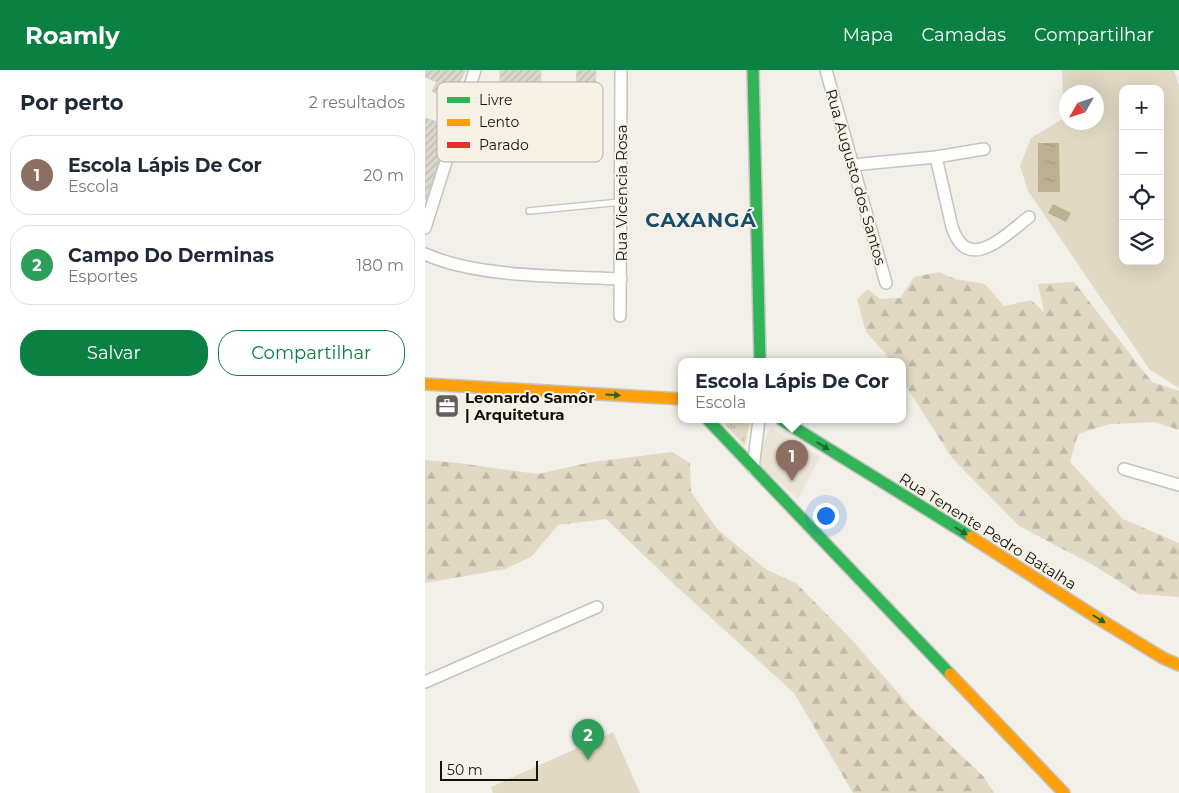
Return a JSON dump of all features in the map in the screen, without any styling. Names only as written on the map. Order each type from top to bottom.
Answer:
[{"type":"street","points":[[471,82],[475,70]]},
{"type":"street","name":"Rua Vicencia Rosa","points":[[619,316],[621,279],[621,70]]},
{"type":"street","points":[[753,70],[760,358]]},
{"type":"street","name":"Rua Augusto dos Santos","points":[[826,70],[886,283]]},
{"type":"street","points":[[852,166],[937,157],[984,149]]},
{"type":"street","points":[[937,157],[956,238],[962,246],[969,250],[983,248],[995,242],[1029,217]]},
{"type":"street","points":[[425,228],[446,162]]},
{"type":"street","points":[[425,254],[453,264],[498,271],[621,279]]},
{"type":"street","points":[[425,384],[678,399]]},
{"type":"street","points":[[711,423],[1064,793]]},
{"type":"street","points":[[753,468],[759,423]]},
{"type":"street","name":"Rua Tenente Pedro Batalha","points":[[787,423],[1013,563],[1099,619],[1163,658],[1179,665]]},
{"type":"street","points":[[1124,469],[1179,486]]},
{"type":"street","points":[[425,682],[597,607]]},
{"type":"lane","points":[[529,211],[621,202]]},
{"type":"shaded area","points":[[770,428],[820,457],[798,499],[756,462]]},
{"type":"green space","points":[[1062,70],[1174,70],[1179,86],[1179,388],[1150,370],[1028,191],[1020,166],[1031,138],[1059,121],[1059,130],[1104,130],[1104,85],[1063,85]]},
{"type":"green space","points":[[939,272],[955,279],[985,284],[1004,306],[1031,300],[1044,312],[1038,284],[1074,282],[1152,382],[1179,391],[1179,430],[1155,422],[1110,424],[1078,434],[1070,462],[1123,519],[1179,543],[1179,597],[1139,594],[1093,565],[1019,526],[952,458],[906,386],[906,358],[888,358],[866,332],[857,299],[868,289],[880,299],[900,298],[914,277]]},
{"type":"green space","points":[[724,423],[749,423],[744,445]]},
{"type":"green space","points":[[672,452],[690,463],[691,492],[718,530],[767,570],[796,583],[851,639],[914,711],[983,776],[994,793],[853,793],[794,693],[677,587],[606,519],[558,525],[531,557],[505,569],[425,583],[425,460],[538,474],[592,462]]},
{"type":"green space","points":[[613,732],[640,793],[493,793],[491,787]]},
{"type":"water","points":[[1038,143],[1059,143],[1060,192],[1038,192]]},
{"type":"water","points":[[1053,204],[1071,213],[1066,222],[1048,213]]},
{"type":"building","points":[[425,70],[466,70],[459,82],[437,82],[425,77]]},
{"type":"building","points":[[500,70],[541,70],[541,82],[500,82]]},
{"type":"building","points":[[577,70],[596,70],[595,82],[576,82]]},
{"type":"building","points":[[437,82],[437,94],[432,91]]},
{"type":"building","points":[[425,118],[437,122],[438,162],[425,200]]},
{"type":"traffic: fast","points":[[753,70],[760,358]]},
{"type":"traffic: fast","points":[[711,423],[950,674]]},
{"type":"traffic: fast","points":[[787,423],[971,537]]},
{"type":"traffic: slow","points":[[425,384],[678,399]]},
{"type":"traffic: slow","points":[[971,537],[1099,619],[1163,658],[1179,665]]},
{"type":"traffic: slow","points":[[950,674],[1064,793]]},
{"type":"place","name":"Leonardo Samôr | Arquitetura","points":[[447,406]]},
{"type":"place","name":"Escola Lápis De Cor","points":[[792,481]]},
{"type":"place","name":"Campo Do Derminas","points":[[588,760]]},
{"type":"district","name":"CAXANGÁ","points":[[701,220]]}]
